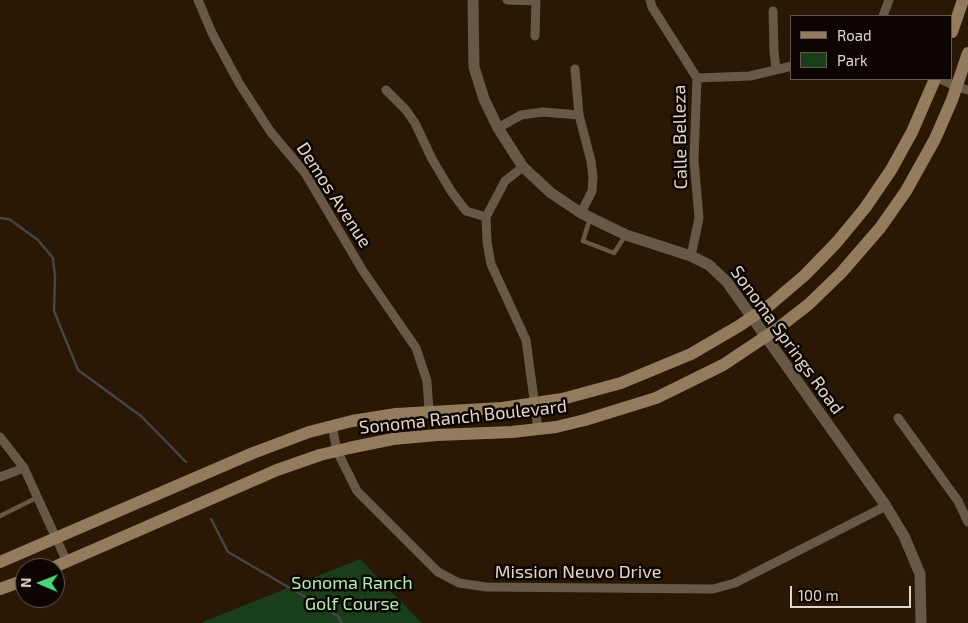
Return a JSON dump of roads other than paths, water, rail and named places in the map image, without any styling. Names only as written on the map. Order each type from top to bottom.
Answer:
[{"type":"main road","points":[[953,29],[963,0]]},
{"type":"main road","name":"Sonoma Ranch Boulevard","points":[[67,562],[277,470],[337,450],[392,440],[538,429],[599,417],[656,398],[717,369],[765,338],[797,314],[831,284],[880,228],[906,191],[928,152],[947,112],[962,89],[968,53]]},
{"type":"main road","name":"Sonoma Ranch Boulevard","points":[[0,562],[266,447],[332,426],[381,415],[487,409],[534,404],[592,392],[650,373],[704,347],[752,317],[805,275],[837,242],[865,208],[886,177],[905,145],[935,80]]},
{"type":"main road","points":[[0,589],[15,584]]},
{"type":"street","name":"Demos Avenue","points":[[198,0],[212,33],[239,83],[270,130],[305,173],[363,271],[416,348],[427,381],[429,411]]},
{"type":"street","name":"Sonoma Springs Road","points":[[473,0],[474,67],[484,99],[498,128],[523,167],[551,193],[586,215],[626,235],[691,256],[709,265],[727,282],[886,506],[904,536],[920,574],[921,623]]},
{"type":"street","points":[[507,0],[536,1],[535,36]]},
{"type":"street","name":"Calle Belleza","points":[[650,0],[652,7],[697,78],[694,160],[699,218],[691,256]]},
{"type":"street","points":[[883,15],[889,0]]},
{"type":"street","points":[[773,11],[776,70]]},
{"type":"street","points":[[697,78],[750,76],[790,66]]},
{"type":"street","points":[[575,69],[579,115],[591,161],[593,178],[586,215]]},
{"type":"street","points":[[942,80],[962,89]]},
{"type":"street","points":[[386,90],[406,110],[415,123],[436,167],[451,191],[466,210],[486,217]]},
{"type":"street","points":[[498,128],[520,115],[543,112],[579,115]]},
{"type":"street","points":[[523,167],[505,182],[486,217],[487,242],[491,264],[526,340],[538,429]]},
{"type":"street","points":[[898,418],[958,501],[968,522]]},
{"type":"street","name":"Mission Neuvo Drive","points":[[332,426],[337,450],[357,492],[438,572],[459,583],[486,587],[713,589],[736,583],[886,506]]},
{"type":"street","points":[[0,437],[24,468],[67,562]]},
{"type":"street","points":[[0,477],[24,468]]},
{"type":"lane","points":[[586,215],[583,241],[614,253],[626,235]]},
{"type":"lane","points":[[0,516],[38,497]]},
{"type":"waterway","points":[[0,218],[9,219],[38,240],[53,258],[55,277],[54,311],[78,370],[141,416],[186,462]]},
{"type":"waterway","points":[[211,519],[228,552],[338,616],[342,623]]},
{"type":"park label","name":"Sonoma Ranch Golf Course","points":[[352,593]]}]
